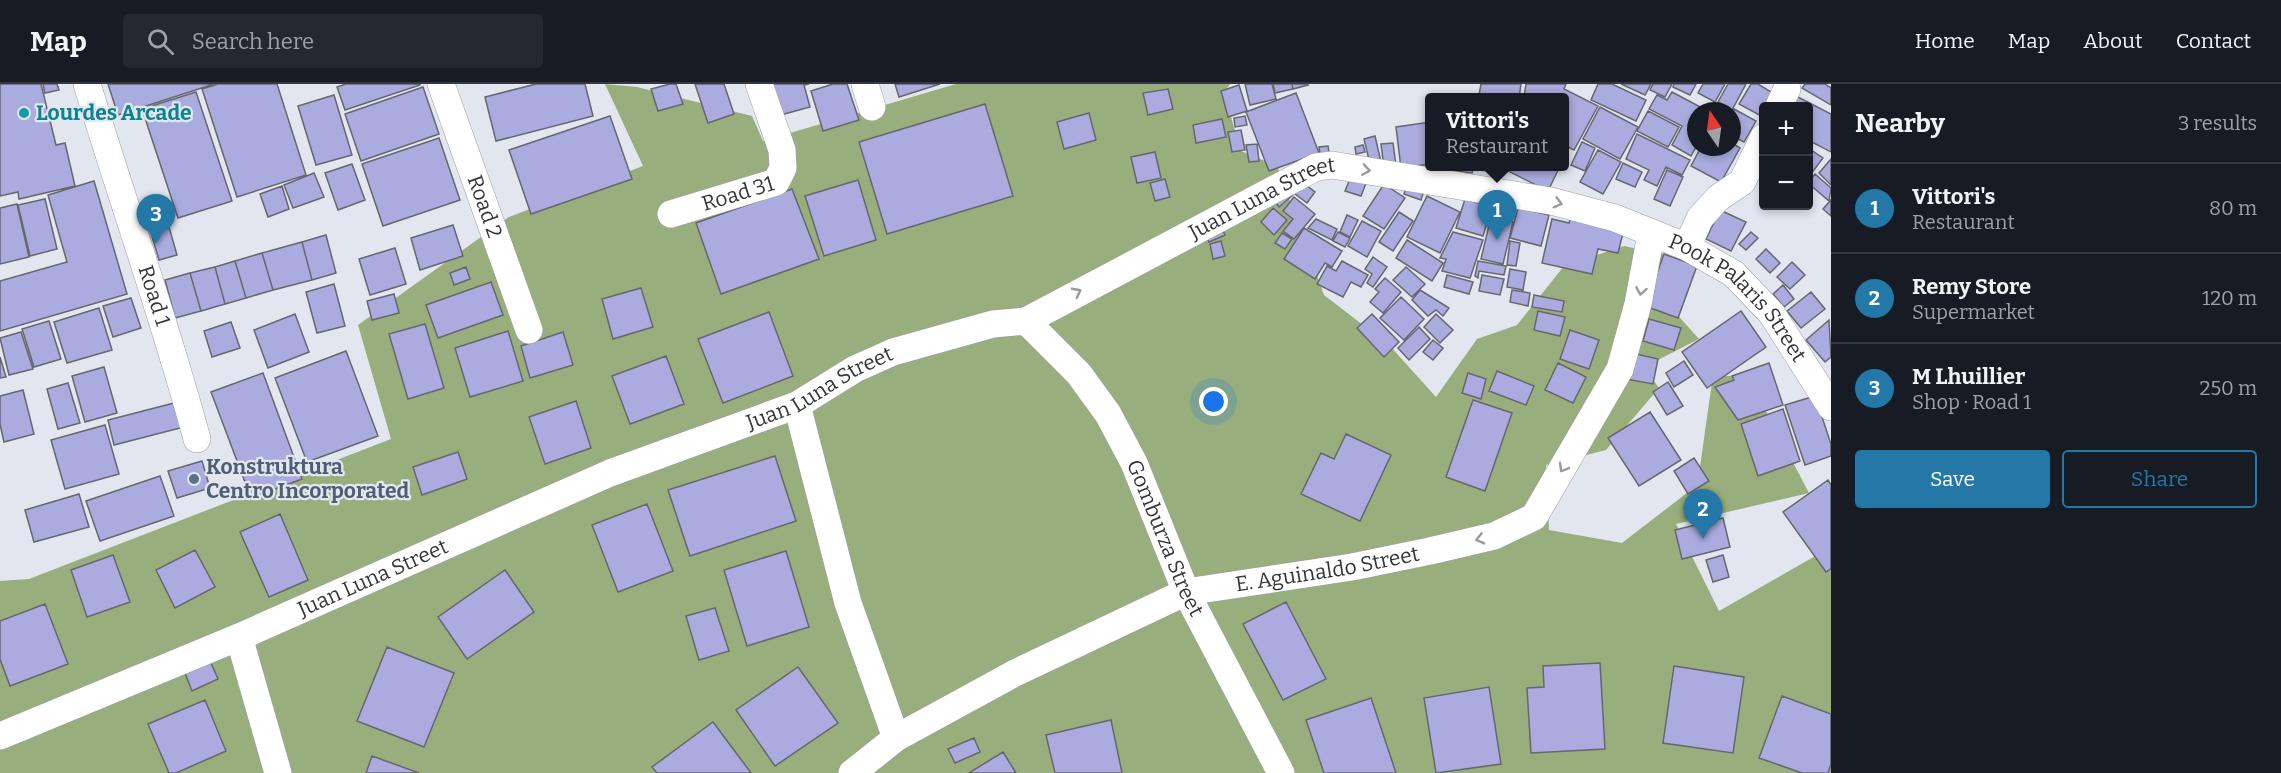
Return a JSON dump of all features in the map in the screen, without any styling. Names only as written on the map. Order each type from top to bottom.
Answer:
[{"type":"street","name":"Road 1","points":[[87,84],[129,224],[172,346],[197,439]]},
{"type":"street","name":"Road 2","points":[[441,84],[529,330]]},
{"type":"street","name":"Road 31","points":[[671,214],[776,182],[783,168],[782,150],[759,84]]},
{"type":"street","points":[[1687,247],[1700,218],[1718,198],[1742,182],[1759,147]]},
{"type":"street","name":"Juan Luna Street","points":[[0,736],[239,637],[610,473],[797,405],[855,369],[893,352],[993,324],[1026,321],[1300,173],[1316,167],[1332,165],[1551,201],[1615,218],[1651,234]]},
{"type":"street","name":"Pook Palaris Street","points":[[1651,234],[1687,247],[1734,274],[1772,314],[1831,407]]},
{"type":"street","name":"E. Aguinaldo Street","points":[[852,773],[896,738],[1015,673],[1186,592],[1352,567],[1430,551],[1494,536],[1534,517],[1620,369],[1638,304],[1651,234]]},
{"type":"street","name":"Gomburza Street","points":[[1026,321],[1079,374],[1108,414],[1134,463],[1186,592],[1281,773]]},
{"type":"street","points":[[797,405],[848,603],[896,738]]},
{"type":"street","points":[[239,637],[278,773]]},
{"type":"green space","points":[[605,84],[637,87],[752,116],[763,141],[956,84],[1230,84],[1224,93],[1241,151],[1277,166],[1324,295],[1389,345],[1436,397],[1477,339],[1517,325],[1564,266],[1624,246],[1668,255],[1653,298],[1674,311],[1699,339],[1644,367],[1659,388],[1606,450],[1546,465],[1549,530],[1622,543],[1692,489],[1700,467],[1713,375],[1748,377],[1809,493],[1676,524],[1719,611],[1831,547],[1831,773],[0,773],[0,581],[29,579],[391,439],[358,325],[509,217],[643,166]]},
{"type":"building","name":"Lourdes Arcade","points":[[0,84],[41,84],[56,145],[65,143],[75,186],[19,199],[18,192],[0,196]]},
{"type":"building","points":[[43,84],[57,84],[59,90],[45,93]]},
{"type":"building","points":[[108,84],[214,84],[118,115]]},
{"type":"building","points":[[218,84],[277,84],[306,175],[237,197],[202,89]]},
{"type":"building","points":[[346,84],[420,85],[345,110],[337,87]]},
{"type":"building","points":[[536,84],[585,84],[593,116],[496,141],[485,97]]},
{"type":"building","points":[[676,84],[683,104],[658,111],[651,89]]},
{"type":"building","points":[[695,84],[724,84],[734,114],[708,123]]},
{"type":"building","points":[[768,84],[809,84],[804,85],[810,107],[777,116]]},
{"type":"building","points":[[833,84],[847,84],[859,120],[823,131],[811,91]]},
{"type":"building","points":[[895,84],[940,84],[899,97]]},
{"type":"building","points":[[1245,84],[1272,84],[1276,99],[1250,105]]},
{"type":"building","points":[[1273,84],[1292,84],[1293,89],[1275,93]]},
{"type":"building","points":[[1292,84],[1307,84],[1308,85],[1293,89]]},
{"type":"building","points":[[1481,84],[1521,84],[1520,93],[1479,93]]},
{"type":"building","points":[[1526,84],[1566,84],[1564,89],[1598,106],[1574,150],[1569,148],[1569,93],[1525,93]]},
{"type":"building","points":[[1598,84],[1612,84],[1646,100],[1636,121],[1591,100]]},
{"type":"building","points":[[1621,84],[1651,84],[1645,95]]},
{"type":"building","points":[[1653,84],[1672,84],[1665,97],[1650,90]]},
{"type":"building","points":[[1674,84],[1696,84],[1690,95],[1673,87]]},
{"type":"building","points":[[1703,84],[1725,84],[1715,102],[1698,93]]},
{"type":"building","points":[[1728,84],[1746,84],[1736,102],[1718,102]]},
{"type":"building","points":[[1751,84],[1758,84],[1776,95],[1772,102],[1759,102],[1759,115],[1741,105],[1740,102]]},
{"type":"building","points":[[1805,84],[1825,84],[1831,88],[1831,105],[1802,88]]},
{"type":"building","points":[[1239,85],[1247,111],[1228,117],[1221,91]]},
{"type":"building","points":[[423,87],[439,134],[361,161],[345,114]]},
{"type":"building","points":[[1168,89],[1173,109],[1148,115],[1143,93]]},
{"type":"building","points":[[196,92],[232,201],[178,218],[142,109]]},
{"type":"building","points":[[1672,92],[1691,102],[1687,102],[1687,154],[1672,145],[1682,126],[1649,109],[1657,95],[1667,100]]},
{"type":"building","points":[[1296,93],[1319,153],[1269,171],[1246,112]]},
{"type":"building","points":[[334,95],[352,155],[316,165],[298,106]]},
{"type":"building","points":[[1796,96],[1808,102],[1792,102]]},
{"type":"building","points":[[985,104],[1013,196],[887,234],[859,142]]},
{"type":"building","points":[[1813,105],[1831,114],[1831,152],[1813,143]]},
{"type":"building","points":[[1600,107],[1638,127],[1620,159],[1583,139]]},
{"type":"building","points":[[1648,111],[1679,127],[1668,147],[1637,131]]},
{"type":"building","points":[[1089,113],[1096,140],[1064,149],[1057,122]]},
{"type":"building","points":[[1741,113],[1756,121],[1744,142],[1741,140]]},
{"type":"building","points":[[610,116],[632,179],[531,214],[509,150]]},
{"type":"building","points":[[1245,116],[1247,125],[1235,127],[1234,118]]},
{"type":"building","points":[[1222,119],[1226,137],[1196,143],[1193,125]]},
{"type":"building","points":[[1425,123],[1425,165],[1401,168],[1396,127]]},
{"type":"building","points":[[1241,130],[1245,150],[1232,152],[1228,132]]},
{"type":"building","points":[[1637,134],[1690,160],[1682,175],[1666,167],[1657,186],[1644,180],[1649,170],[1626,159]]},
{"type":"building","points":[[1375,136],[1381,162],[1370,164],[1364,139]]},
{"type":"building","points":[[439,138],[460,200],[383,226],[362,164]]},
{"type":"building","points":[[1582,142],[1595,148],[1585,171],[1571,165]]},
{"type":"building","points":[[1393,143],[1396,166],[1384,168],[1381,144]]},
{"type":"building","points":[[1257,144],[1259,161],[1249,162],[1246,145]]},
{"type":"building","points":[[1363,145],[1365,152],[1356,154],[1355,147]]},
{"type":"building","points":[[1328,146],[1330,158],[1321,160],[1319,147]]},
{"type":"building","points":[[1598,150],[1621,162],[1603,194],[1580,182]]},
{"type":"building","points":[[1813,151],[1823,158],[1813,171]]},
{"type":"building","points":[[1155,152],[1161,178],[1137,183],[1131,157]]},
{"type":"building","points":[[1696,156],[1736,156],[1721,182],[1691,166]]},
{"type":"building","points":[[1831,159],[1831,185],[1819,173]]},
{"type":"building","points":[[1623,163],[1642,172],[1635,187],[1616,179]]},
{"type":"building","points":[[352,164],[365,200],[338,210],[325,173]]},
{"type":"building","points":[[1667,170],[1683,177],[1670,206],[1654,199]]},
{"type":"building","points":[[1508,171],[1558,171],[1548,191]]},
{"type":"building","points":[[1353,172],[1368,178],[1361,196],[1345,191]]},
{"type":"building","points":[[314,173],[324,197],[293,208],[284,185]]},
{"type":"building","points":[[1815,174],[1831,188],[1829,201],[1813,187]]},
{"type":"building","points":[[1165,179],[1170,197],[1155,201],[1150,183]]},
{"type":"building","points":[[1408,179],[1426,184],[1421,200],[1404,194]]},
{"type":"building","points":[[858,180],[876,240],[824,256],[805,196]]},
{"type":"building","points":[[94,181],[127,294],[0,331],[0,281],[67,262],[48,195]]},
{"type":"building","points":[[1302,182],[1315,192],[1307,203],[1294,193]]},
{"type":"building","points":[[1283,184],[1293,195],[1279,207],[1270,195]]},
{"type":"building","points":[[1384,184],[1405,198],[1384,229],[1363,216]]},
{"type":"building","points":[[282,186],[289,209],[268,217],[260,194]]},
{"type":"building","points":[[792,189],[819,259],[721,294],[696,223]]},
{"type":"building","points":[[1427,196],[1460,212],[1440,253],[1407,237]]},
{"type":"building","points":[[1294,197],[1315,214],[1294,239],[1283,231],[1293,219],[1283,211]]},
{"type":"building","points":[[45,199],[57,249],[30,256],[18,205]]},
{"type":"building","points":[[1465,199],[1492,207],[1483,236],[1456,228]]},
{"type":"building","points":[[1831,200],[1831,216],[1823,209]]},
{"type":"building","points":[[17,204],[29,257],[0,264],[0,208]]},
{"type":"building","points":[[1273,208],[1287,220],[1274,235],[1261,222]]},
{"type":"building","points":[[1518,208],[1549,215],[1541,246],[1510,238]]},
{"type":"building","points":[[1720,210],[1746,222],[1731,251],[1706,239]]},
{"type":"building","points":[[1399,212],[1413,221],[1393,251],[1379,242]]},
{"type":"building","points":[[1347,215],[1358,220],[1350,237],[1340,232]]},
{"type":"building","points":[[1571,216],[1624,229],[1618,253],[1598,249],[1592,274],[1542,263],[1552,219],[1569,223]]},
{"type":"building","points":[[1491,217],[1513,222],[1503,264],[1481,259]]},
{"type":"building","points":[[1316,219],[1337,229],[1332,240],[1308,228]]},
{"type":"building","points":[[1362,221],[1381,231],[1367,257],[1348,246]]},
{"type":"building","points":[[1219,222],[1225,235],[1209,242],[1203,229]]},
{"type":"building","points":[[453,225],[463,256],[420,270],[411,238]]},
{"type":"building","points":[[169,227],[177,255],[159,260],[151,233]]},
{"type":"building","points":[[1304,228],[1342,251],[1332,267],[1325,263],[1315,279],[1284,259]]},
{"type":"building","points":[[1338,232],[1350,238],[1345,247],[1333,241]]},
{"type":"building","points":[[1453,232],[1483,240],[1470,278],[1442,271],[1446,259],[1440,258]]},
{"type":"building","points":[[1751,232],[1758,238],[1746,250],[1739,244]]},
{"type":"building","points":[[1282,233],[1292,239],[1285,249],[1275,243]]},
{"type":"building","points":[[326,235],[336,273],[312,280],[302,242]]},
{"type":"building","points":[[1407,240],[1443,263],[1432,281],[1396,258]]},
{"type":"building","points":[[1221,241],[1225,256],[1213,259],[1210,244]]},
{"type":"building","points":[[1510,241],[1520,243],[1516,266],[1507,265]]},
{"type":"building","points":[[302,242],[312,280],[273,290],[262,253]]},
{"type":"building","points":[[395,248],[406,284],[370,295],[359,259]]},
{"type":"building","points":[[1766,249],[1780,263],[1770,273],[1756,259]]},
{"type":"building","points":[[262,253],[273,290],[246,298],[235,261]]},
{"type":"building","points":[[1664,254],[1697,266],[1678,318],[1645,306]]},
{"type":"building","points":[[1373,257],[1387,267],[1373,287],[1367,283],[1372,274],[1365,269]]},
{"type":"building","points":[[235,261],[246,298],[225,304],[215,267]]},
{"type":"building","points":[[1342,261],[1368,275],[1361,287],[1351,282],[1343,297],[1317,284],[1327,266],[1336,271]]},
{"type":"building","points":[[1478,261],[1506,266],[1504,275],[1479,271],[1478,278],[1475,276]]},
{"type":"building","points":[[1792,262],[1805,275],[1790,289],[1777,277]]},
{"type":"building","points":[[215,267],[225,304],[201,311],[190,273]]},
{"type":"building","points":[[466,267],[470,279],[454,285],[450,273]]},
{"type":"building","points":[[1406,267],[1425,284],[1412,297],[1393,280]]},
{"type":"building","points":[[1510,269],[1526,272],[1523,290],[1507,287]]},
{"type":"building","points":[[190,273],[201,311],[175,318],[165,280]]},
{"type":"building","points":[[1447,275],[1473,282],[1469,294],[1444,287]]},
{"type":"building","points":[[1482,275],[1504,279],[1500,295],[1479,291]]},
{"type":"building","points":[[1385,278],[1401,292],[1383,313],[1370,302],[1379,292],[1375,289]]},
{"type":"building","points":[[491,282],[503,315],[438,338],[426,305]]},
{"type":"building","points":[[334,284],[345,326],[317,333],[306,292]]},
{"type":"building","points":[[1783,285],[1794,299],[1784,307],[1773,294]]},
{"type":"building","points":[[641,288],[653,327],[613,339],[602,299]]},
{"type":"building","points":[[1420,290],[1449,308],[1443,316],[1436,310],[1428,316],[1412,300]]},
{"type":"building","points":[[1512,290],[1530,293],[1528,306],[1510,302]]},
{"type":"building","points":[[1811,292],[1825,309],[1801,328],[1787,311]]},
{"type":"building","points":[[394,294],[399,313],[372,320],[367,301]]},
{"type":"building","points":[[1534,295],[1564,301],[1562,312],[1532,307]]},
{"type":"building","points":[[1401,297],[1424,319],[1404,340],[1380,318]]},
{"type":"building","points":[[131,298],[141,328],[113,337],[103,306]]},
{"type":"building","points":[[99,308],[112,350],[67,363],[54,322]]},
{"type":"building","points":[[1538,311],[1565,317],[1560,336],[1534,330]]},
{"type":"building","points":[[1741,311],[1766,347],[1707,388],[1682,352]]},
{"type":"building","points":[[769,312],[793,376],[723,403],[698,339]]},
{"type":"building","points":[[295,314],[309,352],[268,368],[254,330]]},
{"type":"building","points":[[1372,314],[1399,342],[1384,357],[1357,328]]},
{"type":"building","points":[[1436,314],[1453,330],[1440,343],[1424,327]]},
{"type":"building","points":[[1649,319],[1681,328],[1674,350],[1643,341]]},
{"type":"building","points":[[1829,320],[1831,357],[1825,362],[1806,340]]},
{"type":"building","points":[[49,321],[61,359],[34,367],[22,329]]},
{"type":"building","points":[[231,322],[240,348],[212,357],[204,331]]},
{"type":"building","points":[[425,324],[444,388],[408,399],[389,334]]},
{"type":"building","points":[[1419,327],[1430,339],[1409,360],[1398,348]]},
{"type":"building","points":[[1570,330],[1599,340],[1589,369],[1560,359]]},
{"type":"building","points":[[508,331],[523,381],[470,397],[455,348]]},
{"type":"building","points":[[21,332],[33,369],[9,375],[0,338]]},
{"type":"building","points":[[563,332],[573,365],[530,378],[521,346]]},
{"type":"building","points":[[1433,340],[1443,348],[1433,360],[1423,352]]},
{"type":"building","points":[[346,351],[378,436],[307,462],[275,378]]},
{"type":"building","points":[[1632,353],[1658,359],[1653,384],[1626,379]]},
{"type":"building","points":[[666,356],[684,404],[630,424],[612,376]]},
{"type":"building","points":[[0,357],[6,377],[0,378]]},
{"type":"building","points":[[1684,361],[1693,375],[1674,387],[1666,373]]},
{"type":"building","points":[[1558,363],[1586,377],[1573,403],[1545,390]]},
{"type":"building","points":[[1769,363],[1783,405],[1738,420],[1715,387],[1734,380],[1732,376]]},
{"type":"building","points":[[104,367],[117,413],[85,422],[72,376]]},
{"type":"building","points":[[1497,371],[1534,386],[1526,405],[1489,391]]},
{"type":"building","points":[[263,373],[302,479],[251,498],[211,392]]},
{"type":"building","points":[[1468,373],[1486,379],[1481,399],[1462,393]]},
{"type":"building","points":[[1668,382],[1683,406],[1667,415],[1653,392]]},
{"type":"building","points":[[68,383],[80,423],[58,429],[47,389]]},
{"type":"building","points":[[23,390],[34,434],[4,442],[0,424],[0,396]]},
{"type":"building","points":[[1815,396],[1831,444],[1831,456],[1805,465],[1785,405]]},
{"type":"building","points":[[1473,400],[1512,413],[1485,491],[1446,477]]},
{"type":"building","points":[[576,401],[591,448],[545,464],[529,417]]},
{"type":"building","points":[[178,402],[184,427],[114,445],[108,420]]},
{"type":"building","points":[[1783,409],[1800,461],[1758,476],[1741,424]]},
{"type":"building","points":[[1650,412],[1681,460],[1639,486],[1608,438]]},
{"type":"building","points":[[105,425],[119,474],[65,489],[51,440]]},
{"type":"building","points":[[1346,434],[1391,455],[1360,521],[1301,494],[1321,453],[1334,459]]},
{"type":"building","points":[[458,452],[467,479],[422,495],[413,467]]},
{"type":"building","points":[[775,456],[796,521],[690,556],[668,490]]},
{"type":"building","points":[[1694,458],[1709,481],[1688,494],[1674,471]]},
{"type":"building","points":[[202,461],[210,488],[177,498],[168,471]]},
{"type":"building","points":[[160,476],[174,516],[100,541],[86,501]]},
{"type":"building","points":[[1828,480],[1831,485],[1831,569],[1826,572],[1783,512]]},
{"type":"building","points":[[79,494],[89,527],[34,542],[25,510]]},
{"type":"building","points":[[647,504],[673,571],[618,592],[592,525]]},
{"type":"building","points":[[280,514],[308,580],[269,597],[240,532]]},
{"type":"building","points":[[1723,518],[1730,547],[1682,559],[1675,530]]},
{"type":"building","points":[[195,550],[215,587],[175,608],[156,570]]},
{"type":"building","points":[[786,551],[809,627],[747,646],[724,570]]},
{"type":"building","points":[[113,555],[130,602],[87,617],[71,570]]},
{"type":"building","points":[[1723,555],[1729,577],[1713,582],[1706,560]]},
{"type":"building","points":[[505,570],[534,612],[467,659],[438,617]]},
{"type":"building","points":[[1286,602],[1326,679],[1283,700],[1243,624]]},
{"type":"building","points":[[45,604],[68,664],[10,686],[0,659],[0,621]]},
{"type":"building","points":[[715,608],[729,651],[699,660],[686,616]]},
{"type":"building","points":[[387,647],[454,673],[424,747],[357,721]]},
{"type":"building","points":[[210,661],[218,679],[192,691],[185,673]]},
{"type":"building","points":[[1600,663],[1605,749],[1531,753],[1527,688],[1544,687],[1543,666]]},
{"type":"building","points":[[1674,666],[1744,677],[1733,753],[1663,743]]},
{"type":"building","points":[[798,667],[838,723],[775,766],[736,710]]},
{"type":"building","points":[[1489,687],[1501,764],[1436,773],[1424,698]]},
{"type":"building","points":[[1782,696],[1831,714],[1831,764],[1828,773],[1802,773],[1759,758]]},
{"type":"building","points":[[1371,698],[1396,773],[1324,773],[1306,720]]},
{"type":"building","points":[[205,700],[226,751],[176,773],[169,773],[148,724]]},
{"type":"building","points":[[1111,720],[1122,773],[1055,773],[1046,735]]},
{"type":"building","points":[[713,722],[751,773],[657,773],[652,767]]},
{"type":"building","points":[[974,738],[980,752],[955,763],[948,749]]},
{"type":"building","points":[[1003,752],[1016,773],[969,773]]},
{"type":"building","points":[[372,756],[419,773],[366,773]]},
{"type":"place","name":"Lourdes Arcade","points":[[24,113]]},
{"type":"place","name":"Vittori's","points":[[1497,240]]},
{"type":"place","name":"M Lhuillier","points":[[156,244]]},
{"type":"place","name":"Konstruktura Centro Incorporated","points":[[194,479]]},
{"type":"place","name":"Remy Store","points":[[1703,539]]}]
